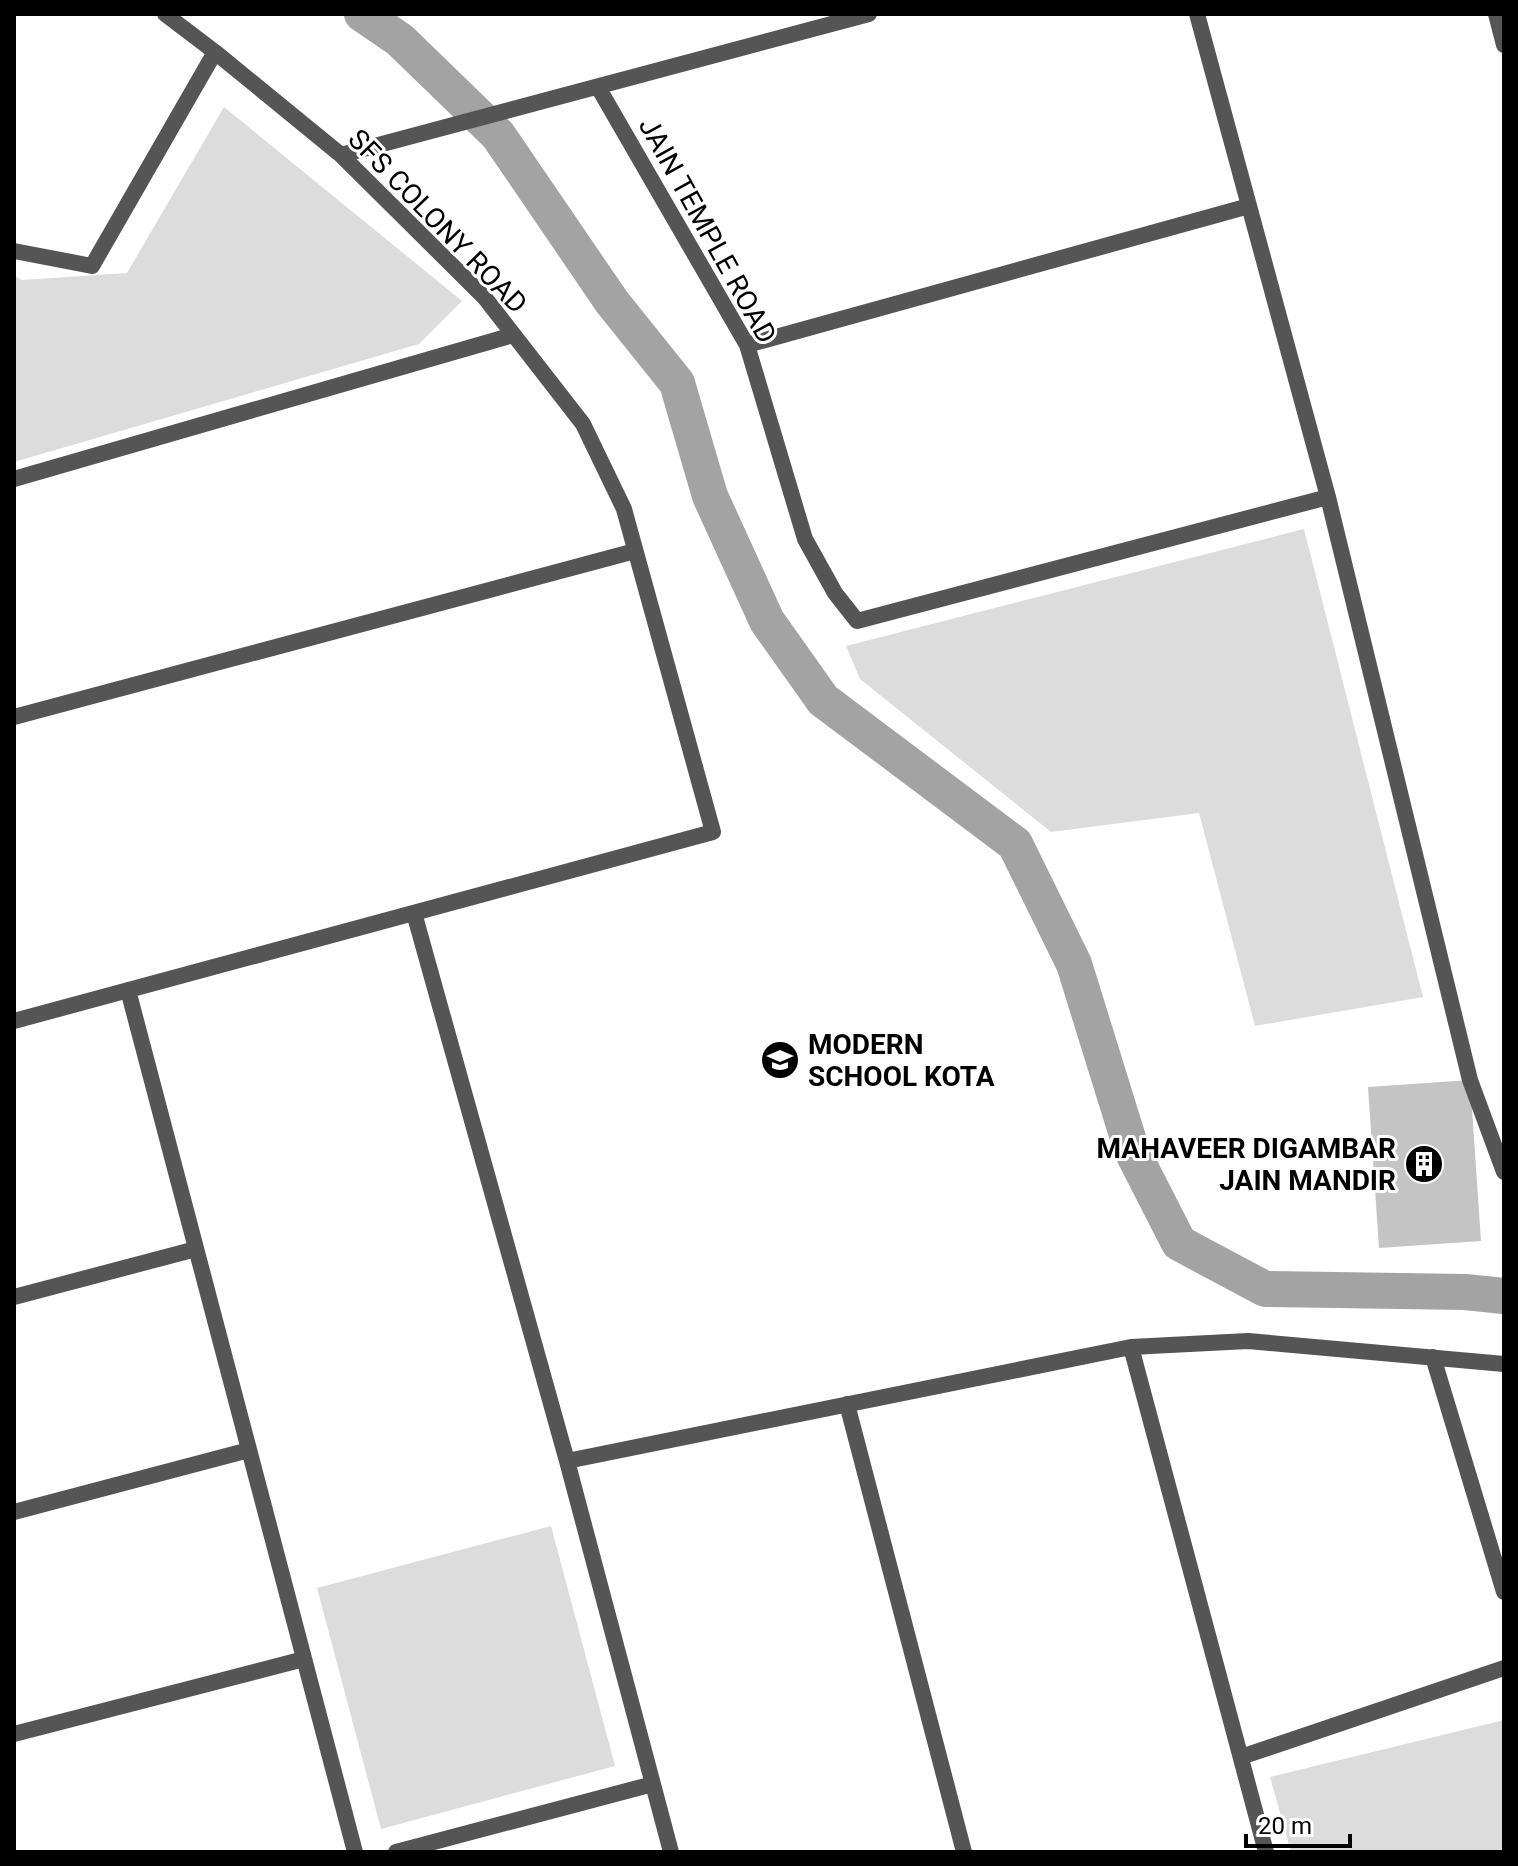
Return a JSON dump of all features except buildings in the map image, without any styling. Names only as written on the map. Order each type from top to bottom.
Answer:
[{"type":"street","name":"SFS COLONY ROAD","points":[[165,14],[341,155],[485,298],[583,424],[624,509],[713,832],[414,913]]},
{"type":"street","points":[[341,155],[869,14]]},
{"type":"street","points":[[1197,14],[1328,497],[1470,1080],[1504,1172]]},
{"type":"street","points":[[1496,14],[1504,45]]},
{"type":"street","points":[[14,251],[92,266],[215,52]]},
{"type":"street","name":"JAIN TEMPLE ROAD","points":[[598,87],[747,345],[805,539],[835,593],[857,621],[1328,497]]},
{"type":"street","points":[[747,345],[1249,206]]},
{"type":"street","points":[[14,479],[513,335]]},
{"type":"street","points":[[14,717],[635,551]]},
{"type":"street","points":[[14,1021],[414,913],[567,1461],[671,1852]]},
{"type":"street","points":[[128,990],[355,1852]]},
{"type":"street","points":[[14,1297],[196,1249]]},
{"type":"street","points":[[567,1461],[1131,1347],[1248,1341],[1504,1364]]},
{"type":"street","points":[[1131,1347],[1266,1852]]},
{"type":"street","points":[[1433,1357],[1504,1592]]},
{"type":"street","points":[[847,1404],[964,1852]]},
{"type":"street","points":[[14,1512],[249,1450]]},
{"type":"street","points":[[14,1734],[304,1659]]},
{"type":"street","points":[[1241,1757],[1504,1668]]},
{"type":"street","points":[[396,1852],[653,1784]]},
{"type":"shaded area","points":[[224,107],[462,301],[419,344],[14,462],[14,276],[22,280],[127,273]]},
{"type":"shaded area","points":[[1304,529],[1423,997],[1255,1026],[1199,813],[1051,832],[860,679],[846,646]]},
{"type":"shaded area","points":[[551,1526],[615,1766],[381,1829],[317,1588]]},
{"type":"shaded area","points":[[1504,1720],[1504,1852],[1291,1852],[1270,1777]]},
{"type":"waterway","points":[[362,14],[400,40],[498,135],[612,302],[677,383],[710,496],[767,621],[823,700],[1015,844],[1074,964],[1132,1151],[1179,1243],[1265,1289],[1465,1292],[1504,1296]]},
{"type":"place","name":"MODERN SCHOOL KOTA","points":[[780,1060]]},
{"type":"place","name":"MAHAVEER DIGAMBAR JAIN MANDIR","points":[[1424,1164]]}]
